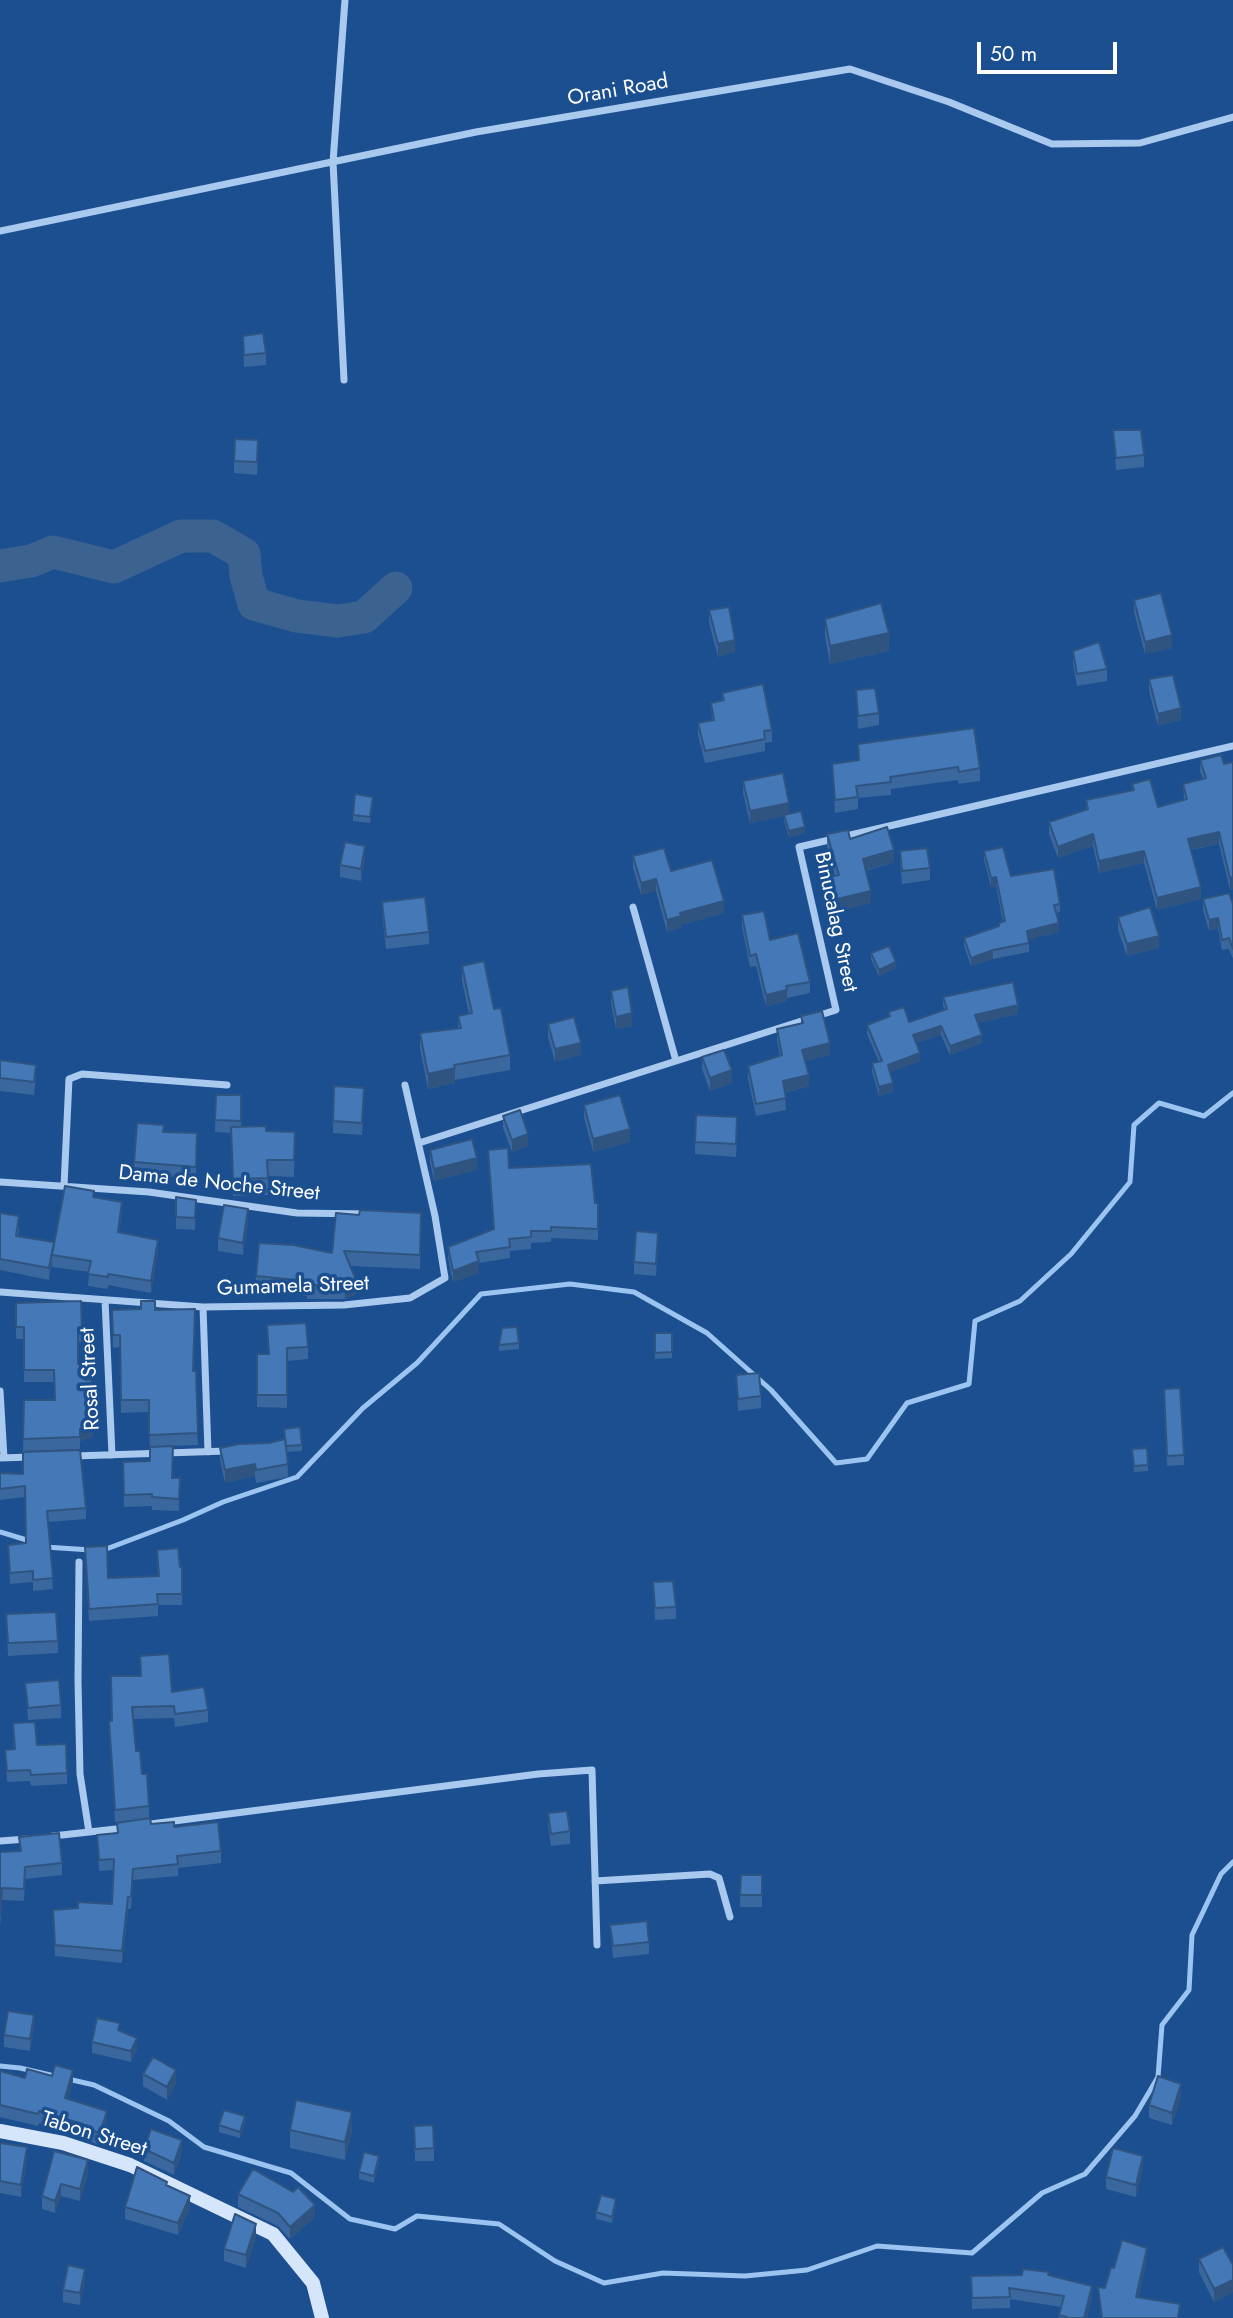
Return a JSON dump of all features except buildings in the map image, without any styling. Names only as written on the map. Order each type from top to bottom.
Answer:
[{"type":"street","points":[[344,380],[333,162],[345,0]]},
{"type":"street","name":"Orani Road","points":[[0,231],[476,132],[850,69],[949,102],[1052,144],[1140,143],[1233,117]]},
{"type":"street","name":"Binucalag Street","points":[[419,1143],[836,1010],[799,847],[1233,746]]},
{"type":"street","points":[[633,907],[676,1061]]},
{"type":"street","points":[[64,1186],[69,1079],[82,1074],[227,1085]]},
{"type":"street","name":"Gumamela Street","points":[[0,1292],[203,1307],[344,1306],[410,1298],[445,1278],[435,1216],[405,1085]]},
{"type":"street","name":"Dama de Noche Street","points":[[0,1182],[149,1192],[297,1213],[380,1215]]},
{"type":"street","points":[[421,1216],[435,1216]]},
{"type":"street","name":"Rosal Street","points":[[105,1300],[112,1455]]},
{"type":"street","points":[[203,1307],[208,1452]]},
{"type":"street","points":[[0,1391],[2,1458],[45,1457]]},
{"type":"street","points":[[58,1457],[241,1450]]},
{"type":"street","points":[[79,1562],[80,1774],[89,1832]]},
{"type":"street","points":[[0,1841],[538,1774],[592,1770],[597,1945]]},
{"type":"street","points":[[595,1881],[710,1874],[719,1878],[730,1917]]},
{"type":"street","name":"Tabon Street","points":[[0,2131],[63,2143],[130,2165],[272,2234],[313,2283],[322,2318]]},
{"type":"waterway","points":[[0,566],[31,561],[53,552],[114,567],[181,536],[213,536],[244,554],[246,576],[254,604],[297,616],[338,621],[364,617],[396,588]]},
{"type":"waterway","points":[[101,1551],[223,1502],[297,1477],[363,1408],[417,1363],[481,1294],[570,1284],[634,1292],[707,1333],[771,1390],[836,1463],[867,1459],[907,1403],[969,1384],[975,1321],[1020,1301],[1071,1254],[1130,1182],[1134,1125],[1159,1103],[1204,1116],[1233,1093]]},
{"type":"waterway","points":[[0,1532],[30,1541]]},
{"type":"waterway","points":[[45,1547],[91,1550]]},
{"type":"waterway","points":[[68,2079],[94,2085],[169,2121],[204,2147],[291,2173],[350,2219],[395,2229],[417,2216],[499,2224],[555,2261],[604,2283],[663,2273],[745,2276],[807,2270],[877,2246],[972,2253],[1042,2193],[1085,2174],[1135,2116],[1158,2077],[1162,2025],[1189,1990],[1192,1935],[1221,1874],[1233,1862]]},
{"type":"waterway","points":[[0,2066],[59,2077]]}]
